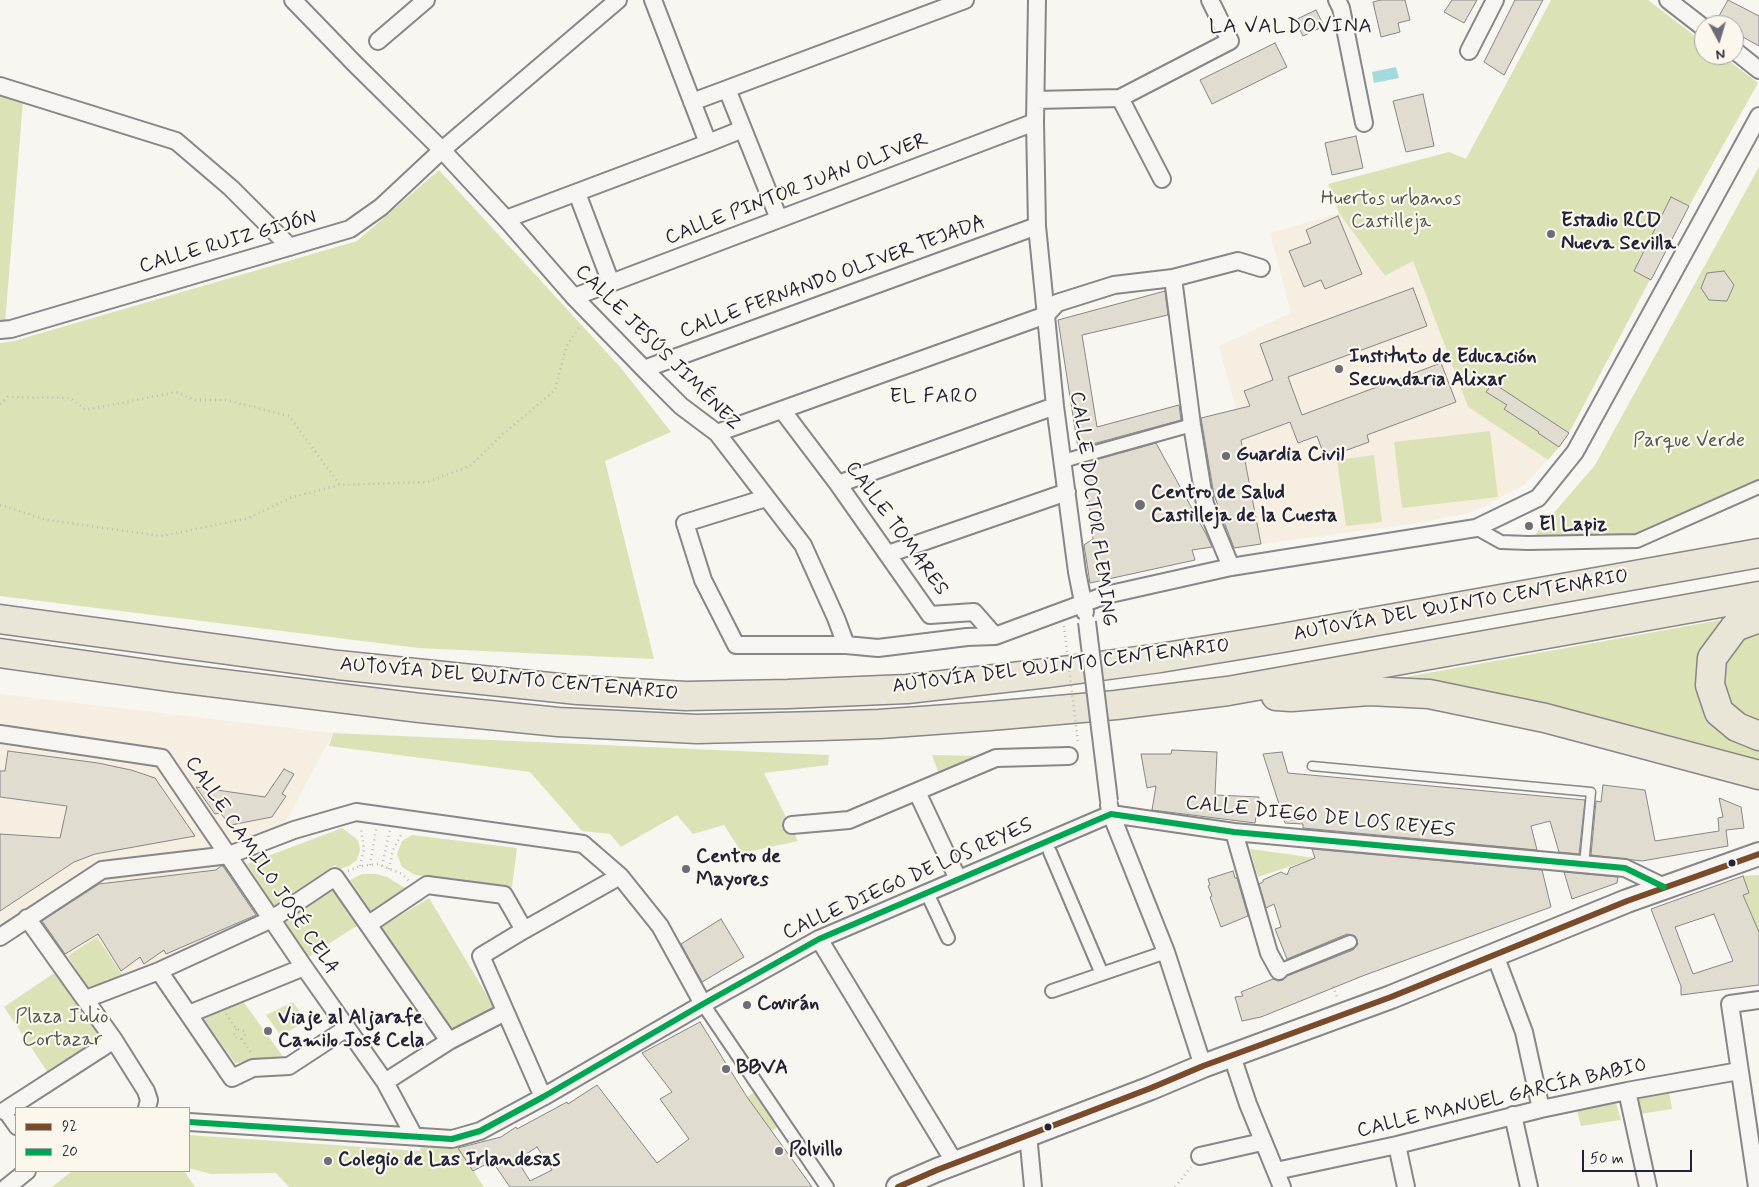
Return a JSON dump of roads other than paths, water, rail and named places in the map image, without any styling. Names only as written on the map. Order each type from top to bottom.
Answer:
[{"type":"highway","name":"AUTOVÍA DEL QUINTO CENTENARIO","points":[[0,619],[338,665],[578,690],[686,696],[907,689],[1151,659],[1282,638],[1759,553]]},
{"type":"highway","name":"AUTOVÍA DEL QUINTO CENTENARIO","points":[[0,653],[176,678],[420,708],[558,722],[697,729],[879,724],[1116,705],[1228,691],[1759,596]]},
{"type":"highway","points":[[1759,618],[1735,627],[1712,658],[1710,685],[1718,712],[1737,727],[1759,736]]},
{"type":"highway","points":[[1228,691],[1291,697],[1369,691],[1429,694],[1545,718],[1759,774]]},
{"type":"highway","points":[[1676,752],[1719,775],[1756,788],[1759,792]]},
{"type":"main road","points":[[1734,862],[1759,842]]},
{"type":"main road","points":[[898,1187],[955,1162],[1152,1088],[1203,1066],[1391,998],[1627,901],[1759,854]]},
{"type":"street","name":"CALLE JESÚS JIMÉNEZ","points":[[293,0],[442,150],[588,312],[681,406],[717,433],[803,546],[836,618],[846,645]]},
{"type":"street","points":[[378,40],[426,0]]},
{"type":"street","name":"CALLE RUIZ GIJÓN","points":[[0,330],[11,329],[350,229],[381,206],[442,150],[618,0]]},
{"type":"street","points":[[653,0],[708,143]]},
{"type":"street","points":[[692,102],[965,0]]},
{"type":"street","name":"CALLE DOCTOR FLEMING","points":[[1036,0],[1035,122],[1037,226],[1055,406],[1077,572],[1087,622],[1110,808],[1166,952],[1203,1066]]},
{"type":"street","points":[[1036,100],[1120,98],[1230,41],[1210,0]]},
{"type":"street","points":[[1337,0],[1341,8],[1364,123]]},
{"type":"street","points":[[1469,51],[1495,0]]},
{"type":"street","points":[[1668,0],[1694,20]]},
{"type":"street","points":[[1744,58],[1759,70]]},
{"type":"street","points":[[0,86],[176,140],[231,188],[290,247]]},
{"type":"street","points":[[728,89],[779,219]]},
{"type":"street","points":[[1120,98],[1162,179]]},
{"type":"street","points":[[766,498],[685,523],[702,580],[736,645],[846,645],[878,648],[967,637],[995,636],[1106,595],[1231,567],[1476,528],[1538,498],[1575,452],[1759,116]]},
{"type":"street","name":"CALLE PINTOR JUAN OLIVER","points":[[574,297],[1035,122]]},
{"type":"street","points":[[506,219],[743,130]]},
{"type":"street","points":[[577,192],[611,283]]},
{"type":"street","name":"CALLE FERNANDO OLIVER TEJADA","points":[[644,369],[1037,226]]},
{"type":"street","points":[[717,433],[1046,315],[1057,304],[1114,285],[1172,278],[1238,262],[1261,268]]},
{"type":"street","points":[[1172,278],[1192,426],[1206,504],[1231,567]]},
{"type":"street","points":[[838,484],[1055,406]]},
{"type":"street","name":"CALLE TOMARES","points":[[782,410],[838,484],[930,615],[974,612],[995,636]]},
{"type":"street","points":[[1063,461],[1192,426]]},
{"type":"street","points":[[1476,528],[1501,542],[1637,541],[1759,487]]},
{"type":"street","points":[[888,554],[1067,492]]},
{"type":"street","name":"CALLE CAMILO JOSÉ CELA","points":[[0,734],[162,758],[304,967],[385,1082],[414,1136]]},
{"type":"street","points":[[792,826],[849,820],[996,758],[1074,750]]},
{"type":"street","points":[[917,792],[958,879]]},
{"type":"street","name":"CALLE DIEGO DE LOS REYES","points":[[190,1122],[452,1139],[480,1132],[819,939],[927,893],[1110,808],[1234,832],[1625,868],[1664,887]]},
{"type":"street","points":[[0,937],[102,870],[229,855],[294,830],[356,812],[583,844],[620,876],[660,926],[703,1004],[827,1187]]},
{"type":"street","points":[[1234,832],[1269,953],[1279,971],[1350,942]]},
{"type":"street","points":[[1050,852],[1102,974]]},
{"type":"street","points":[[1625,868],[1635,884],[1627,901]]},
{"type":"street","points":[[543,1097],[481,956],[620,876]]},
{"type":"street","points":[[86,999],[159,971],[272,919],[335,877],[449,1041]]},
{"type":"street","points":[[369,924],[427,885],[504,895],[524,930]]},
{"type":"street","points":[[927,893],[948,938]]},
{"type":"street","points":[[27,918],[114,1040],[146,1091],[149,1100],[146,1107]]},
{"type":"street","points":[[819,939],[955,1162]]},
{"type":"street","points":[[1052,991],[1166,952]]},
{"type":"street","points":[[1495,955],[1524,1032],[1541,1109]]},
{"type":"street","points":[[189,1014],[304,967]]},
{"type":"street","points":[[159,971],[232,1078],[253,1068],[289,1066],[347,1028]]},
{"type":"street","points":[[1757,1187],[1752,1110],[1739,1071],[1730,1004],[1759,1000]]},
{"type":"street","points":[[385,1082],[449,1041],[505,1012]]},
{"type":"street","points":[[15,1127],[4,1111],[114,1040]]},
{"type":"street","points":[[1232,1056],[1262,1142],[1282,1187]]},
{"type":"street","name":"CALLE MANUEL GARCÍA BABIO","points":[[1276,1171],[1397,1145],[1541,1109],[1739,1071]]},
{"type":"street","points":[[1627,1091],[1648,1187]]},
{"type":"street","points":[[1513,1116],[1529,1187]]},
{"type":"street","points":[[1028,1134],[1033,1187]]},
{"type":"street","points":[[1200,1156],[1262,1142]]},
{"type":"street","points":[[1397,1145],[1406,1187]]},
{"type":"street","points":[[7,1187],[26,1172]]},
{"type":"lane","points":[[1312,766],[1591,792],[1584,865]]},
{"type":"water","points":[[1396,67],[1399,78],[1374,83],[1372,72]]},
{"type":"place","name":"Estadio RCD Nueva Sevilla","points":[[1551,234]]},
{"type":"place","name":"Instituto de Educación Secundaria Alixar","points":[[1339,369]]},
{"type":"place","name":"Guardia Civil","points":[[1226,456]]},
{"type":"place","name":"Centro de Salud Castilleja de la Cuesta","points":[[1140,505]]},
{"type":"place","name":"El Lapiz","points":[[1529,526]]},
{"type":"place","name":"Centro de Mayores","points":[[686,869]]},
{"type":"place","name":"Covirán","points":[[747,1005]]},
{"type":"place","name":"Viaje al Aljarafe Camilo José Cela","points":[[268,1031]]},
{"type":"place","name":"BBVA","points":[[726,1069]]},
{"type":"place","name":"Polvillo","points":[[779,1151]]},
{"type":"place","name":"Colegio de Las Irlandesas","points":[[328,1161]]},
{"type":"district","name":"LA VALDOVINA","points":[[1291,28]]},
{"type":"district","name":"EL FARO","points":[[934,398]]},
{"type":"park label","name":"Huertos urbanos Castilleja","points":[[1391,212]]},
{"type":"park label","name":"Parque Verde","points":[[1689,442]]},
{"type":"park label","name":"Plaza Julio Cortazar","points":[[62,1030]]}]
